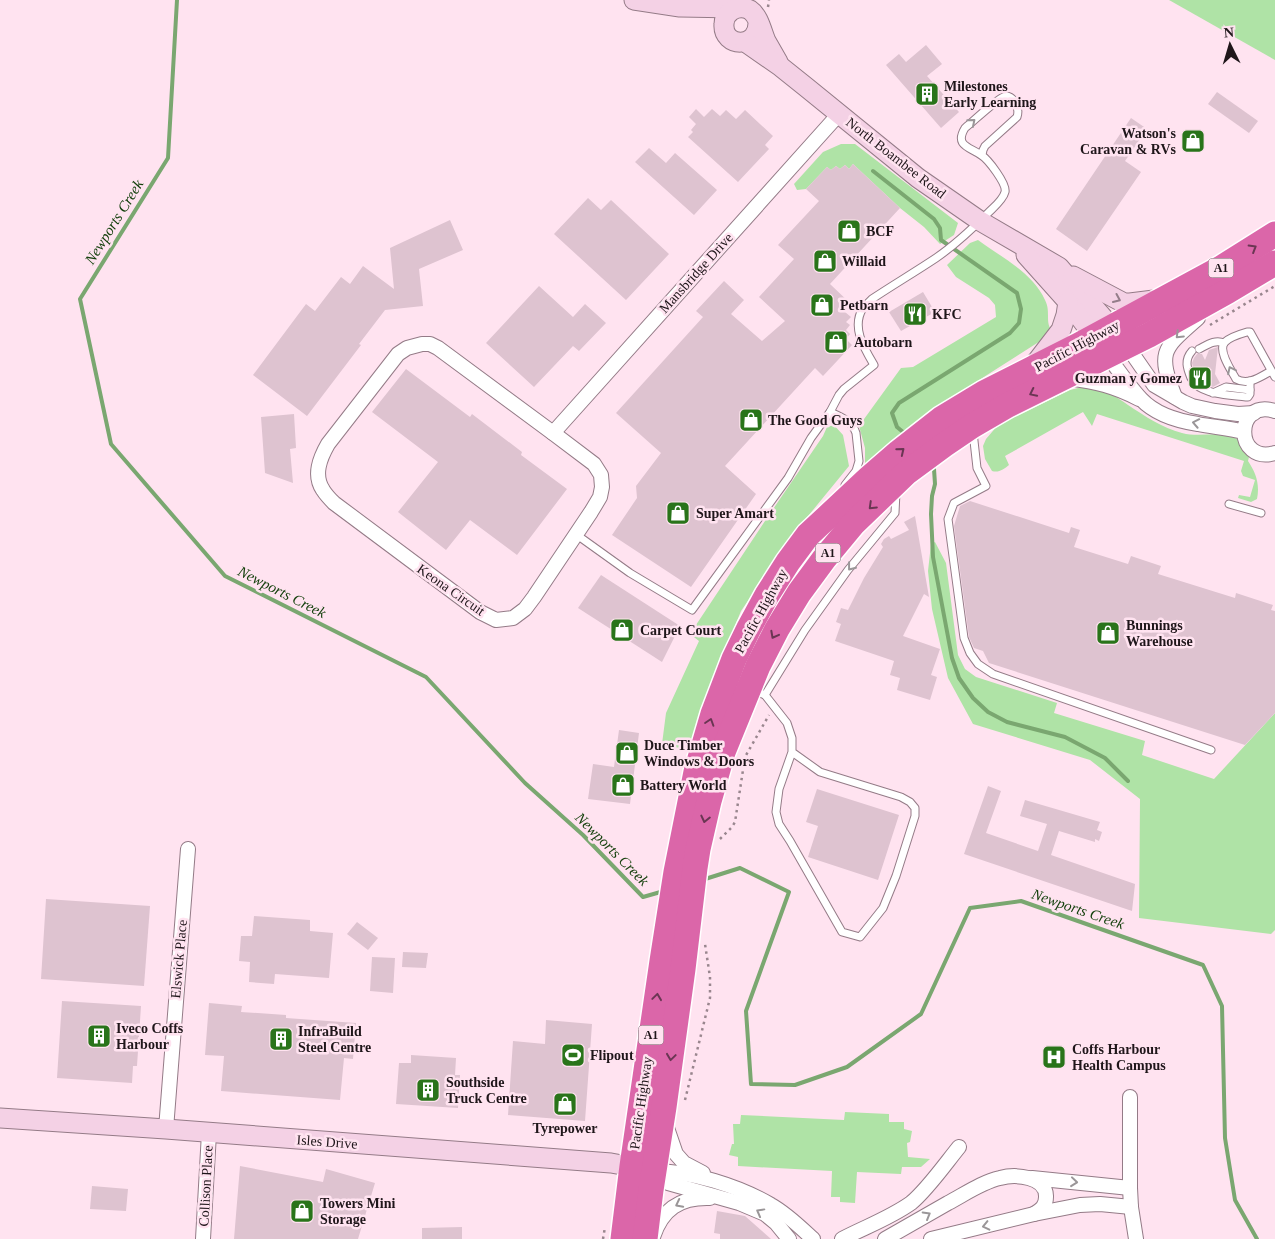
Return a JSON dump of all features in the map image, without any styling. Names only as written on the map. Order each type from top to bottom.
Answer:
[{"type":"highway","name":"Pacific Highway","points":[[686,870],[698,849],[723,752],[757,692],[758,666],[777,629],[799,593],[853,524],[906,473],[944,445],[1008,405],[1066,377],[1165,299],[1221,268],[1275,234]]},
{"type":"highway","name":"Pacific Highway","points":[[623,1239],[643,1168],[686,870],[696,772],[713,714],[734,659],[767,595],[788,562],[808,535],[876,471],[941,419],[984,393],[1029,371],[1111,341],[1228,291],[1275,263]]},
{"type":"highway","name":"Pacific Highway","points":[[645,1239],[643,1168],[673,1109],[681,904]]},
{"type":"street","points":[[634,0],[680,7],[749,9]]},
{"type":"street","points":[[680,7],[723,26]]},
{"type":"street","points":[[749,9],[757,32],[745,42],[731,39],[727,36],[723,26],[725,17],[732,10],[749,9]]},
{"type":"street","name":"North Boambee Road","points":[[749,9],[781,67]]},
{"type":"street","name":"North Boambee Road","points":[[745,42],[781,67],[918,178],[980,221],[1059,267],[1081,292],[1111,341]]},
{"type":"street","name":"Mansbridge Drive","points":[[553,432],[839,114]]},
{"type":"street","name":"North Boambee Road","points":[[1015,242],[1068,302],[1111,341]]},
{"type":"street","points":[[1059,267],[1082,282],[1124,303],[1165,299]]},
{"type":"street","points":[[1175,397],[1165,367],[1166,350],[1175,339],[1228,291]]},
{"type":"street","points":[[1029,371],[1061,330],[1068,302]]},
{"type":"street","points":[[1111,341],[1154,385],[1192,406],[1238,414],[1254,413]]},
{"type":"street","points":[[1111,341],[1142,400]]},
{"type":"street","name":"Keona Circuit","points":[[430,344],[553,432],[594,464],[601,475],[602,487],[600,497],[577,535],[525,609],[514,618],[496,620],[480,612],[334,503],[323,491],[320,484],[318,468],[321,456],[328,444],[398,354],[407,348],[430,344]]},
{"type":"street","points":[[1066,377],[1109,385],[1142,400],[1155,410],[1175,419],[1244,432]]},
{"type":"street","points":[[1274,409],[1260,410],[1254,413],[1246,421],[1244,439],[1257,453],[1275,452]]},
{"type":"street","name":"Elswick Place","points":[[166,1129],[188,849]]},
{"type":"street","points":[[1130,1097],[1130,1188],[1136,1239]]},
{"type":"street","points":[[673,1109],[671,1142],[676,1154],[684,1163],[721,1183],[772,1205],[784,1213],[813,1239]]},
{"type":"street","name":"Isles Drive","points":[[0,1118],[611,1163],[643,1168]]},
{"type":"street","name":"Collison Place","points":[[203,1239],[209,1133]]},
{"type":"street","points":[[842,1239],[898,1212],[912,1202],[960,1147]]},
{"type":"street","points":[[643,1168],[682,1173],[721,1183]]},
{"type":"street","points":[[643,1168],[668,1182],[753,1208],[765,1214],[789,1239]]},
{"type":"street","points":[[885,1239],[984,1183],[1002,1177],[1026,1177],[1130,1188]]},
{"type":"street","points":[[1026,1177],[1037,1181],[1046,1189],[1046,1202],[1034,1214]]},
{"type":"street","points":[[653,1239],[661,1219],[678,1203],[704,1198],[723,1198]]},
{"type":"street","points":[[931,1239],[1080,1205],[1131,1207]]},
{"type":"lane","points":[[577,535],[630,573],[692,610],[788,478],[811,438],[830,412],[844,388],[874,366],[859,335],[859,318],[864,308],[872,299],[942,253],[980,221],[1002,198],[1005,193],[1004,183],[982,155],[964,145],[961,139],[965,128],[998,100],[1006,96],[1010,97],[1018,107],[1018,117],[985,146],[982,155]]},
{"type":"lane","points":[[1250,332],[1273,374],[1250,382],[1242,382],[1236,379],[1222,351],[1224,343],[1229,339],[1250,332]]},
{"type":"lane","points":[[1224,343],[1220,341],[1214,342],[1189,354],[1186,364],[1193,381],[1200,388],[1246,397],[1249,396],[1250,382]]},
{"type":"lane","points":[[830,412],[843,418],[851,425],[857,441],[858,461],[856,471],[841,491]]},
{"type":"lane","points":[[972,426],[977,468],[986,486],[954,503],[948,519],[964,638],[970,653],[978,664],[993,674],[1211,750]]},
{"type":"lane","points":[[808,535],[836,497]]},
{"type":"lane","points":[[1230,504],[1261,513]]},
{"type":"lane","points":[[757,692],[773,706],[787,723],[792,738],[792,752],[779,789],[776,812],[779,824],[842,932],[860,936],[884,908],[915,816],[915,808],[910,802],[901,797],[820,772],[792,752]]},
{"type":"path","points":[[1210,324],[1275,286]]},
{"type":"path","points":[[718,842],[735,822],[745,757],[773,706]]},
{"type":"path","points":[[673,1109],[710,998],[710,977],[704,937]]},
{"type":"green space","points":[[1169,0],[1275,0],[1275,60]]},
{"type":"green space","points":[[841,144],[855,144],[958,223],[954,235],[940,244],[924,227],[900,208],[853,164],[849,169],[845,165],[840,169],[836,166],[831,170],[827,167],[806,189],[797,190],[794,184],[823,152]]},
{"type":"green space","points":[[978,240],[1016,266],[1040,290],[1047,304],[1048,323],[1051,330],[1045,338],[915,424],[873,461],[865,464],[865,448],[859,426],[901,368],[913,367],[996,317],[995,305],[989,298],[956,277],[947,265],[970,243]]},
{"type":"green space","points":[[1082,387],[1108,392],[1154,421],[1175,431],[1190,434],[1222,435],[1237,439],[1248,450],[1248,461],[1258,484],[1257,499],[1251,502],[1238,498],[1239,495],[1250,497],[1255,480],[1243,476],[1241,471],[1244,461],[1097,414],[1092,426],[1083,412],[1005,456],[1009,465],[999,471],[992,471],[985,459],[983,446],[986,439],[998,425],[1070,390]]},
{"type":"green space","points":[[834,425],[843,435],[849,466],[795,532],[741,611],[688,750],[662,744],[666,713],[699,641],[690,634],[823,436],[827,427]]},
{"type":"green space","points":[[935,542],[946,563],[958,655],[965,669],[976,677],[1057,703],[1054,713],[1145,741],[1142,755],[1214,779],[1275,713],[1275,930],[1271,934],[1139,918],[1140,799],[1090,760],[973,724],[948,678],[932,609],[928,571],[931,544]]},
{"type":"green space","points":[[845,1112],[889,1114],[889,1122],[904,1122],[904,1129],[912,1131],[910,1142],[907,1143],[908,1157],[930,1159],[921,1167],[902,1167],[901,1174],[857,1172],[855,1203],[840,1202],[840,1197],[831,1197],[832,1171],[738,1166],[738,1157],[729,1155],[732,1144],[734,1144],[733,1124],[740,1124],[741,1115],[844,1120]]},
{"type":"building","name":"Milestones Early Learning","points":[[926,45],[942,64],[927,76],[959,112],[941,128],[886,65],[899,54],[906,62]]},
{"type":"building","points":[[1217,92],[1258,121],[1249,133],[1208,104]]},
{"type":"building","points":[[696,109],[704,117],[712,109],[720,116],[726,110],[736,119],[745,110],[773,136],[765,145],[769,149],[738,182],[688,137],[693,132],[691,130],[696,124],[689,117]]},
{"type":"building","points":[[1131,118],[1147,129],[1125,161],[1141,172],[1087,251],[1056,229]]},
{"type":"building","points":[[649,148],[666,163],[675,153],[717,190],[694,215],[635,162]]},
{"type":"building","points":[[853,164],[900,208],[830,284],[852,305],[845,312],[851,317],[846,322],[850,325],[846,330],[850,334],[846,339],[852,345],[823,376],[815,368],[725,466],[756,494],[691,587],[612,535],[637,498],[636,486],[661,453],[616,413],[703,317],[696,311],[724,281],[744,300],[731,314],[762,341],[785,321],[759,297],[794,259],[778,245],[819,201],[806,189],[827,167],[831,170],[836,166],[840,169],[845,165],[849,169]]},
{"type":"building","points":[[588,198],[601,210],[611,200],[669,254],[626,300],[554,234]]},
{"type":"building","points":[[450,220],[463,250],[419,269],[423,306],[385,310],[307,416],[253,375],[306,304],[315,311],[341,277],[350,284],[363,266],[394,289],[390,248]]},
{"type":"building","points":[[539,286],[573,317],[585,304],[606,323],[579,351],[573,346],[534,387],[486,343]]},
{"type":"building","points":[[923,292],[935,312],[901,331],[889,312]]},
{"type":"building","points":[[1218,347],[1215,374],[1220,383],[1213,387],[1196,379],[1192,363],[1197,354],[1202,354],[1205,360],[1209,350]]},
{"type":"building","points":[[406,369],[470,417],[472,414],[522,452],[521,455],[567,489],[517,555],[470,520],[446,550],[398,512],[438,462],[372,412]]},
{"type":"building","points":[[294,414],[296,448],[290,449],[293,483],[265,473],[261,417]]},
{"type":"building","points":[[970,501],[1069,533],[1071,527],[1080,530],[1074,547],[1128,564],[1131,556],[1161,566],[1158,574],[1235,598],[1236,593],[1273,605],[1271,610],[1275,611],[1275,713],[1245,745],[989,663],[983,651],[974,648],[969,637],[954,526],[960,506]]},
{"type":"building","points":[[915,516],[929,597],[924,594],[903,636],[940,649],[931,675],[937,677],[930,700],[897,690],[900,678],[890,675],[894,661],[835,641],[841,624],[836,622],[841,608],[848,610],[864,578],[883,547],[881,544],[884,539],[889,536],[891,539],[909,530],[904,522]]},
{"type":"building","points":[[601,575],[680,626],[662,662],[578,608]]},
{"type":"building","points":[[619,730],[639,733],[630,804],[588,799],[593,764],[614,767]]},
{"type":"building","points":[[988,786],[1001,791],[986,833],[1038,851],[1047,824],[1020,816],[1025,800],[1100,822],[1097,830],[1102,832],[1099,841],[1095,839],[1095,842],[1059,831],[1051,855],[1135,884],[1132,911],[964,854]]},
{"type":"building","points":[[817,789],[899,815],[878,880],[808,857],[818,826],[806,822]]},
{"type":"building","points":[[46,899],[150,906],[144,986],[41,979]]},
{"type":"building","points":[[254,916],[310,920],[310,931],[333,933],[329,978],[275,974],[274,984],[249,982],[250,962],[239,961],[241,936],[252,936]]},
{"type":"building","points":[[357,922],[378,938],[368,950],[347,934]]},
{"type":"building","points":[[403,952],[428,953],[426,968],[402,967]]},
{"type":"building","points":[[372,957],[395,958],[393,993],[370,991]]},
{"type":"building","name":"Iveco Coffs Harbour","points":[[62,1001],[141,1006],[137,1066],[133,1066],[132,1083],[57,1078]]},
{"type":"building","name":"InfraBuild Steel Centre","points":[[209,1003],[242,1006],[241,1012],[286,1015],[286,1018],[356,1023],[353,1059],[344,1058],[340,1100],[221,1091],[224,1056],[205,1055]]},
{"type":"building","points":[[546,1020],[592,1024],[585,1121],[508,1115],[513,1041],[545,1044]]},
{"type":"building","name":"Southside Truck Centre","points":[[411,1055],[456,1058],[455,1075],[460,1075],[458,1108],[396,1104],[399,1063],[411,1063]]},
{"type":"building","name":"Towers Mini Storage","points":[[240,1166],[323,1182],[326,1169],[375,1183],[358,1239],[234,1239]]},
{"type":"building","points":[[92,1186],[128,1189],[126,1211],[90,1209]]},
{"type":"building","points":[[717,1211],[745,1216],[771,1239],[720,1239],[720,1234],[714,1233]]},
{"type":"building","points":[[462,1227],[462,1239],[422,1239],[422,1228]]},
{"type":"waterway","name":"Newports Creek","points":[[177,0],[168,158],[80,299],[111,444],[225,576],[426,677],[525,783],[583,835],[643,897],[664,891]]},
{"type":"waterway","points":[[873,171],[934,219],[940,228],[941,240],[1017,293],[1021,309],[1019,323],[1010,333],[899,403],[892,413],[897,427],[903,432]]},
{"type":"waterway","points":[[934,469],[935,484],[931,514],[933,557],[952,658],[959,678],[973,698],[988,712],[1007,722],[1065,737],[1105,758],[1128,781]]},
{"type":"waterway","name":"Newports Creek","points":[[702,880],[740,868],[789,892],[746,1011],[751,1084],[795,1085],[847,1067],[921,1014],[970,908],[1021,901],[1203,965],[1222,1006],[1225,1138],[1235,1200],[1257,1239]]},
{"type":"place","name":"Milestones Early Learning","points":[[927,94]]},
{"type":"place","name":"Watson's Caravan & RVs","points":[[1193,141]]},
{"type":"place","name":"BCF","points":[[849,231]]},
{"type":"place","name":"Willaid","points":[[825,261]]},
{"type":"place","name":"Petbarn","points":[[822,305]]},
{"type":"place","name":"KFC","points":[[915,314]]},
{"type":"place","name":"Autobarn","points":[[836,342]]},
{"type":"place","name":"Guzman y Gomez","points":[[1200,378]]},
{"type":"place","name":"The Good Guys","points":[[751,420]]},
{"type":"place","name":"Super Amart","points":[[678,513]]},
{"type":"place","name":"Carpet Court","points":[[622,630]]},
{"type":"place","name":"Bunnings Warehouse","points":[[1108,633]]},
{"type":"place","name":"Duce Timber Windows & Doors","points":[[627,753]]},
{"type":"place","name":"Battery World","points":[[623,785]]},
{"type":"place","name":"Iveco Coffs Harbour","points":[[99,1036]]},
{"type":"place","name":"InfraBuild Steel Centre","points":[[281,1039]]},
{"type":"place","name":"Flipout","points":[[573,1055]]},
{"type":"place","name":"Coffs Harbour Health Campus","points":[[1054,1057]]},
{"type":"place","name":"Southside Truck Centre","points":[[428,1090]]},
{"type":"place","name":"Tyrepower","points":[[565,1104]]},
{"type":"place","name":"Towers Mini Storage","points":[[302,1211]]}]
